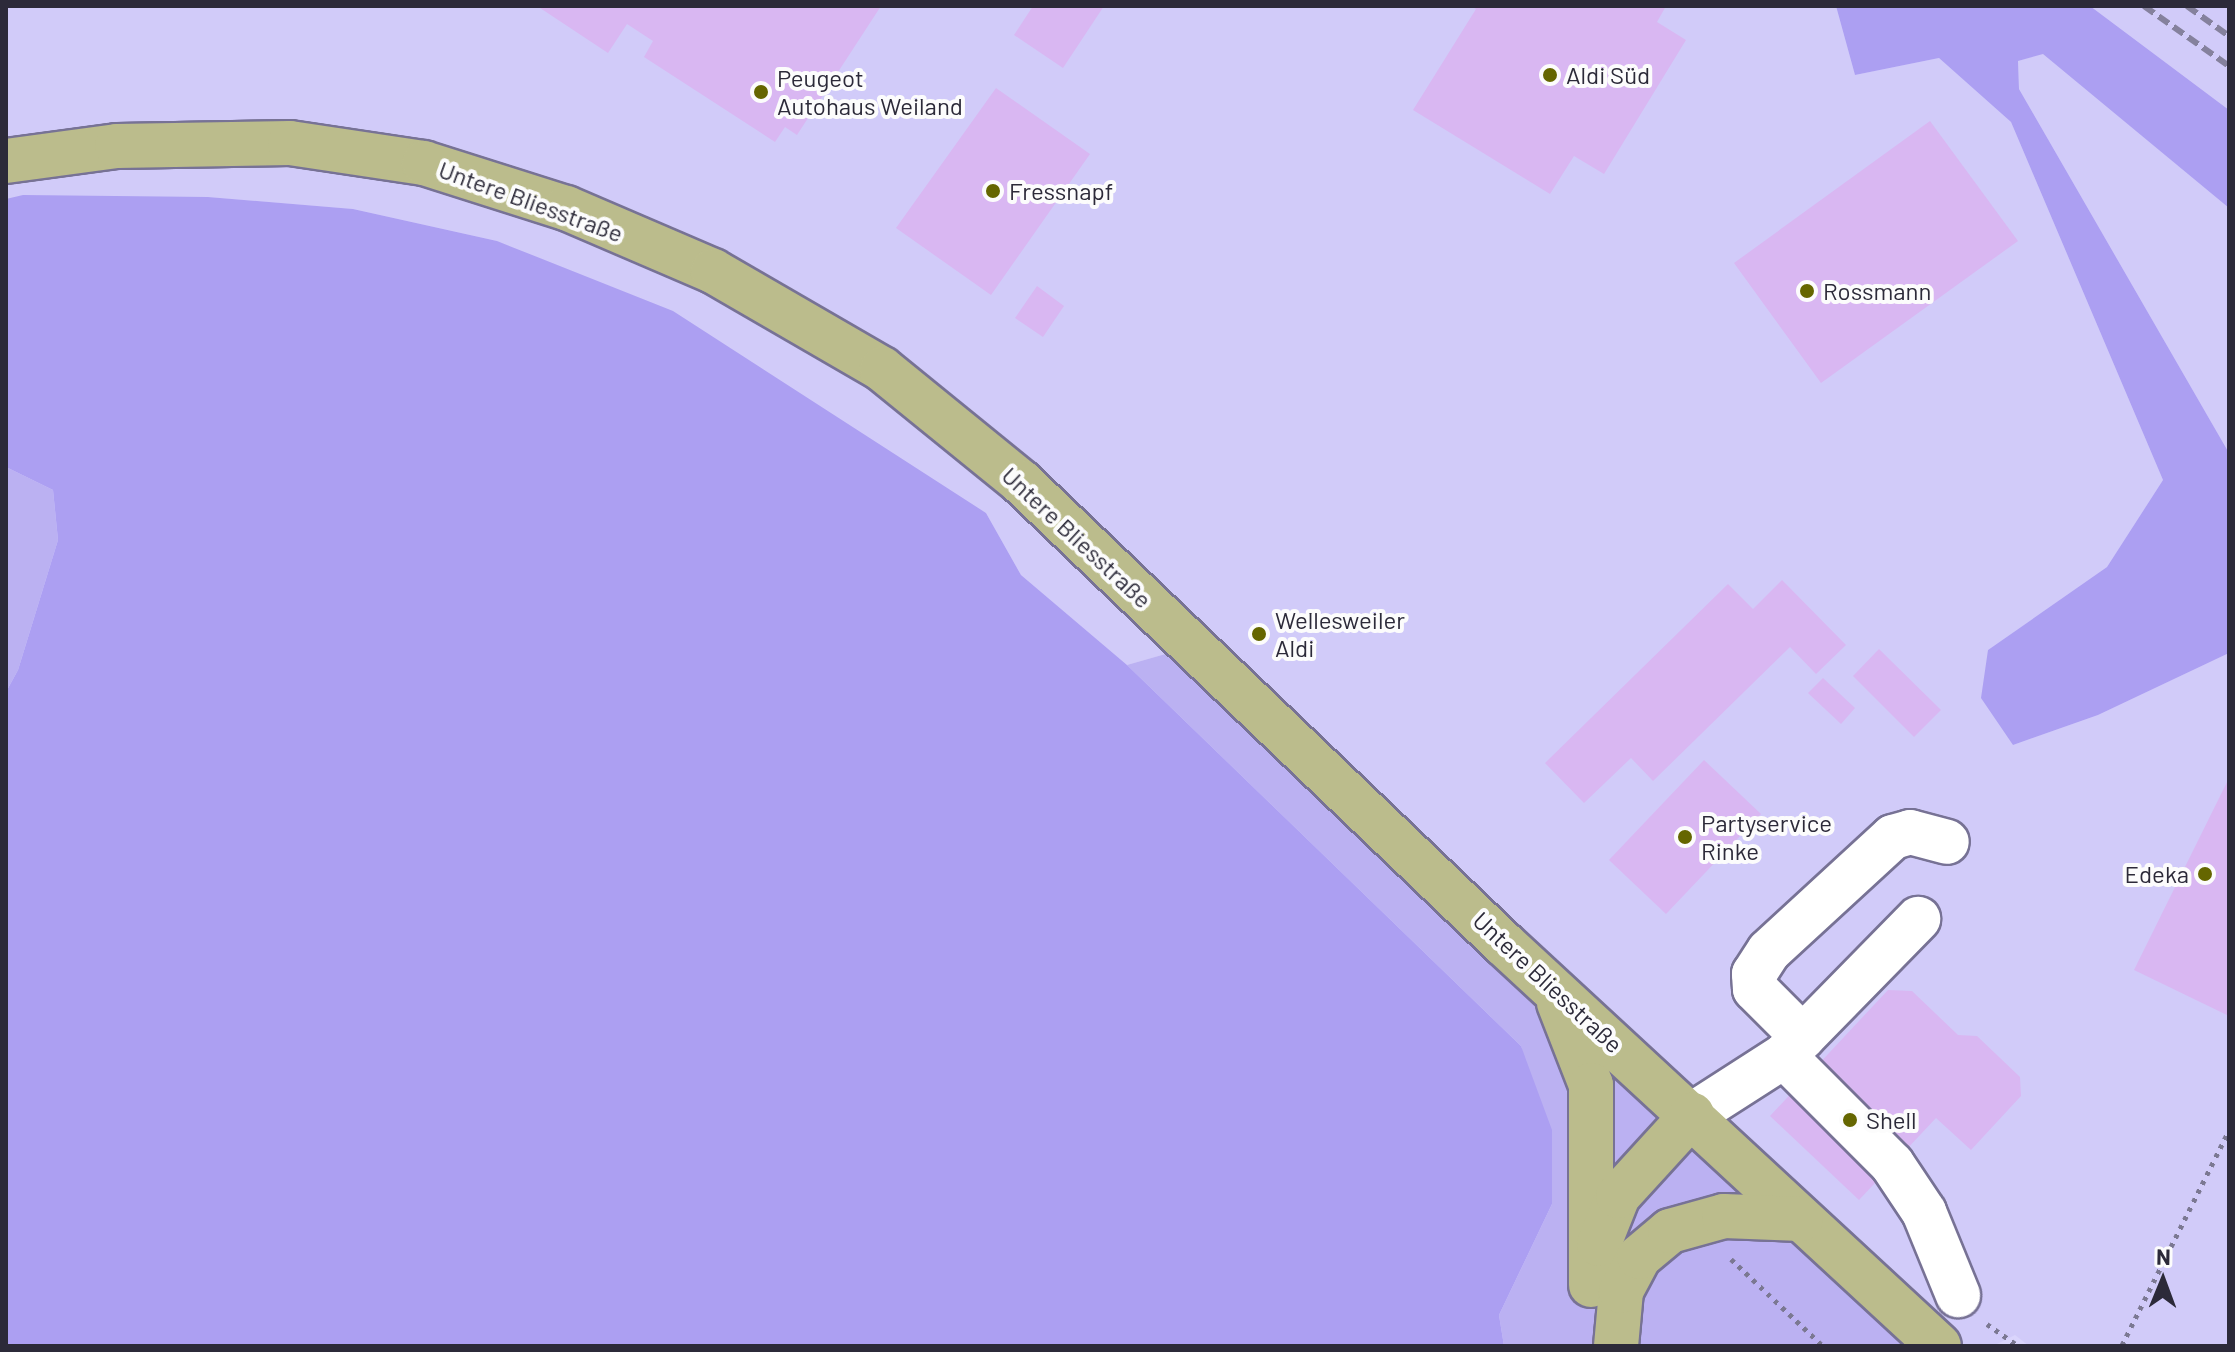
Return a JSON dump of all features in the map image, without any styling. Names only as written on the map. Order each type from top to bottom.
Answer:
[{"type":"main road","name":"Untere Bliesstraße","points":[[6,161],[117,146],[290,143],[424,163],[566,208],[713,271],[882,369],[1021,482],[1551,987],[1939,1346]]},
{"type":"main road","points":[[1551,987],[1573,1030],[1591,1085],[1591,1285],[1599,1346]]},
{"type":"main road","points":[[1591,1285],[1601,1235],[1618,1196],[1692,1115]]},
{"type":"main road","points":[[1616,1346],[1621,1291],[1639,1257],[1670,1231],[1724,1216],[1801,1219]]},
{"type":"lane","points":[[1947,842],[1910,832],[1893,837],[1769,951],[1754,974],[1755,989],[1793,1046],[1892,1164],[1924,1212],[1958,1295]]},
{"type":"lane","points":[[1692,1115],[1793,1046],[1918,919]]},
{"type":"path","points":[[2122,1345],[2229,1130]]},
{"type":"shaded area","points":[[6,6],[1836,6],[1855,75],[1939,58],[2011,122],[2163,480],[2107,567],[1988,650],[2013,745],[2098,715],[2229,653],[2229,1346],[2029,1346],[2015,1335],[1993,1346],[1932,1346],[1183,649],[1127,665],[1021,575],[986,513],[497,241],[353,209],[208,197],[6,199]]},
{"type":"shaded area","points":[[1836,6],[2090,6],[2229,110],[2229,208],[2043,54],[2018,61],[2019,89],[2229,453],[2229,653],[2098,715],[2013,745],[1981,698],[1988,650],[2107,567],[2163,480],[2011,122],[1939,58],[1855,75]]},
{"type":"shaded area","points":[[2090,6],[2229,7],[2229,110]]},
{"type":"shaded area","points":[[2043,53],[2229,208],[2229,453],[2019,89],[2018,61]]},
{"type":"shaded area","points":[[23,195],[208,197],[353,209],[497,241],[673,311],[986,513],[1021,575],[1127,665],[1521,1046],[1552,1130],[1552,1204],[1499,1315],[1504,1346],[6,1346],[6,692],[18,670],[58,540],[53,490],[6,467],[6,199]]},
{"type":"shaded area","points":[[6,467],[53,490],[58,540],[18,670],[6,692]]},
{"type":"shaded area","points":[[1183,649],[1932,1346],[1504,1346],[1499,1315],[1552,1204],[1521,1046],[1127,665]]},
{"type":"building","name":"Peugeot Autohaus Weiland","points":[[537,6],[881,6],[797,135],[785,127],[775,142],[644,57],[653,41],[627,24],[608,53]]},
{"type":"building","points":[[1033,6],[1104,6],[1063,68],[1014,35]]},
{"type":"building","name":"Aldi Süd","points":[[1471,6],[1666,6],[1657,22],[1686,40],[1604,174],[1574,156],[1550,194],[1413,110],[1476,9]]},
{"type":"building","name":"Fressnapf","points":[[996,88],[1090,154],[991,295],[896,228]]},
{"type":"building","points":[[1930,121],[2018,241],[1821,383],[1734,263]]},
{"type":"building","points":[[1037,286],[1064,306],[1043,337],[1015,318]]},
{"type":"building","points":[[1782,580],[1846,645],[1816,674],[1790,647],[1653,781],[1631,758],[1584,803],[1545,763],[1728,584],[1753,609]]},
{"type":"building","points":[[1879,649],[1941,710],[1914,737],[1853,676]]},
{"type":"building","points":[[1823,678],[1855,708],[1841,724],[1808,693]]},
{"type":"building","name":"Partyservice Rinke","points":[[1704,760],[1761,814],[1666,914],[1609,860]]},
{"type":"building","name":"Edeka","points":[[2229,778],[2229,1016],[2134,970]]},
{"type":"building","points":[[1888,990],[1912,991],[1958,1035],[1977,1036],[2020,1077],[2021,1096],[1971,1150],[1936,1118],[1859,1200],[1770,1116]]},
{"type":"railway","points":[[2144,6],[2229,66]]},
{"type":"railway","points":[[2187,6],[2229,36]]},
{"type":"place","name":"Aldi Süd","points":[[1550,75]]},
{"type":"place","name":"Peugeot Autohaus Weiland","points":[[761,92]]},
{"type":"place","name":"Fressnapf","points":[[993,191]]},
{"type":"place","name":"Rossmann","points":[[1807,291]]},
{"type":"place","name":"Wellesweiler Aldi","points":[[1259,634]]},
{"type":"place","name":"Partyservice Rinke","points":[[1685,837]]},
{"type":"place","name":"Edeka","points":[[2205,874]]},
{"type":"place","name":"Shell","points":[[1850,1120]]}]
